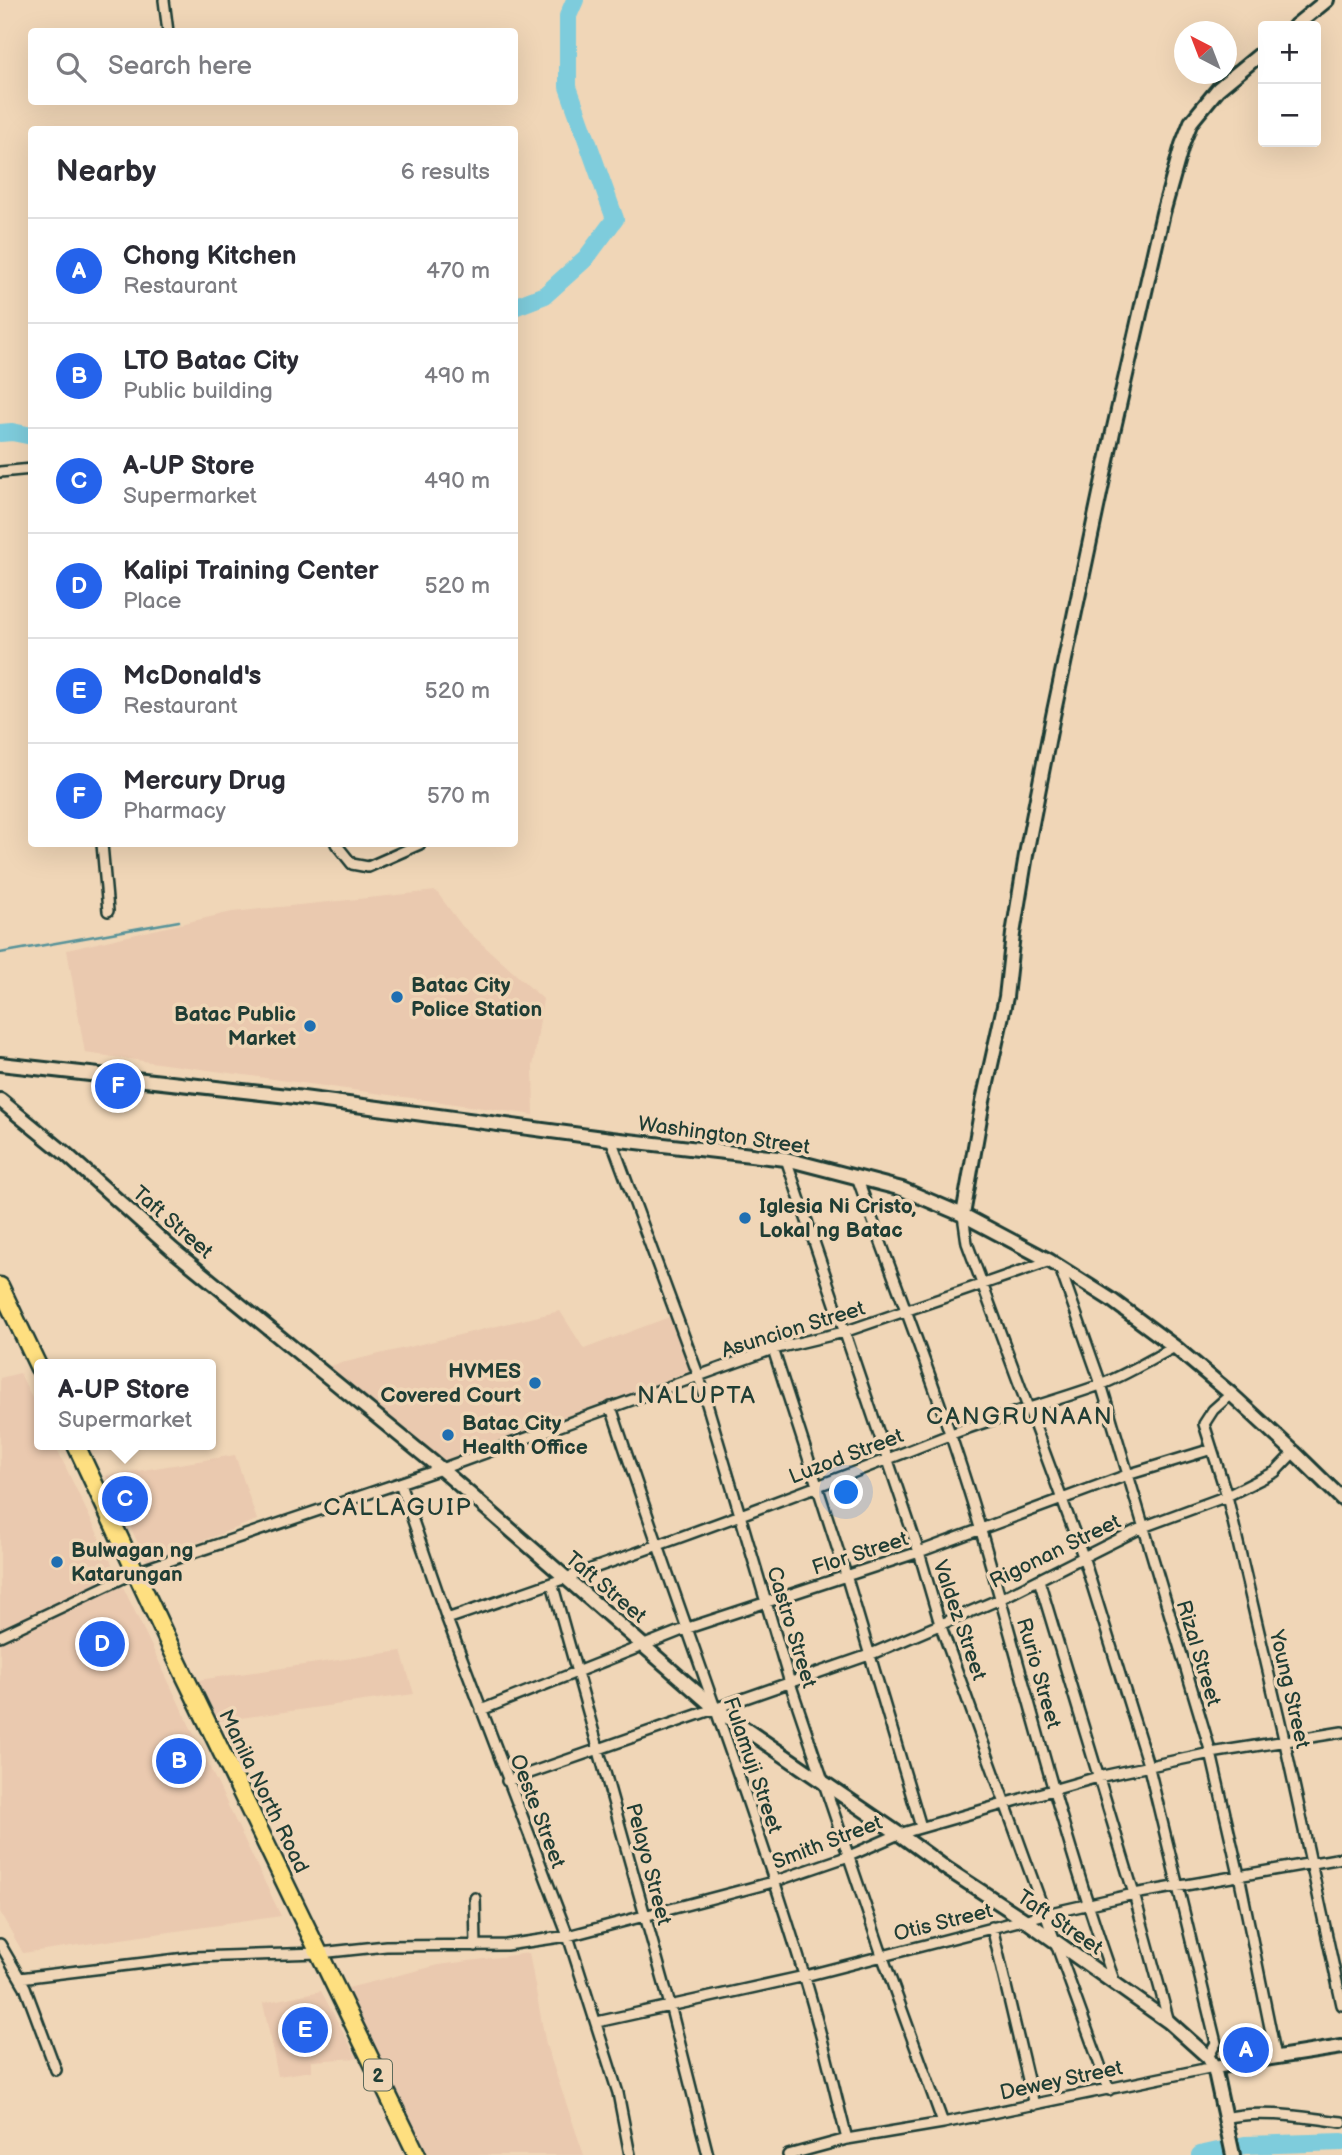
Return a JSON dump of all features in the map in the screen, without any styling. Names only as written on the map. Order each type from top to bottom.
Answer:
[{"type":"highway","points":[[0,1286],[35,1359]]},
{"type":"highway","name":"Manila North Road","points":[[78,1450],[190,1689],[417,2155]]},
{"type":"street","points":[[164,0],[168,28]]},
{"type":"street","points":[[1301,21],[1328,0]]},
{"type":"street","points":[[1233,2155],[1211,2062],[1216,2043],[1149,1768],[1083,1556],[967,1243],[963,1215],[1006,997],[1027,849],[1053,716],[1113,432],[1166,202],[1191,122],[1218,89],[1258,56]]},
{"type":"street","points":[[0,472],[28,469]]},
{"type":"street","points":[[102,847],[108,911]]},
{"type":"street","points":[[338,847],[352,864],[368,867],[413,847]]},
{"type":"street","name":"Washington Street","points":[[0,1064],[288,1096],[611,1139],[786,1159],[902,1189],[963,1215],[1055,1264],[1112,1301],[1175,1347],[1231,1394],[1342,1499]]},
{"type":"street","name":"Taft Street","points":[[0,1100],[66,1154],[173,1250],[441,1469],[716,1709],[1115,1983],[1169,2022],[1211,2062]]},
{"type":"street","name":"Castro Street","points":[[611,1139],[699,1377],[790,1683],[881,1955],[943,2123]]},
{"type":"street","name":"Valdez Street","points":[[786,1159],[919,1552],[940,1624],[1109,2090]]},
{"type":"street","name":"Rurio Street","points":[[857,1177],[950,1434],[981,1529],[1087,1905],[1115,1983]]},
{"type":"street","name":"Asuncion Street","points":[[0,1636],[136,1572],[441,1469],[773,1349],[844,1332],[1055,1264]]},
{"type":"street","name":"Rizal Street","points":[[1055,1264],[1101,1384],[1211,1753],[1276,2057]]},
{"type":"street","name":"Luzod Street","points":[[447,1619],[565,1579],[887,1461],[950,1434],[1101,1384],[1175,1347]]},
{"type":"street","points":[[773,1349],[846,1575],[921,1827]]},
{"type":"street","name":"Young Street","points":[[1231,1394],[1213,1410],[1204,1424],[1227,1496],[1342,2004]]},
{"type":"street","name":"Fulamuji Street","points":[[611,1407],[805,1976],[847,2139]]},
{"type":"street","name":"Flor Street","points":[[481,1710],[685,1629],[919,1552],[1127,1475],[1212,1449]]},
{"type":"street","name":"Rigonan Street","points":[[507,1781],[869,1655],[1000,1599],[1143,1528],[1227,1496],[1275,1472],[1294,1451]]},
{"type":"street","name":"Oeste Street","points":[[400,1483],[507,1781],[568,1936],[618,2093],[630,2155]]},
{"type":"street","points":[[1039,1580],[1135,1894],[1169,2022]]},
{"type":"street","name":"Pelayo Street","points":[[552,1583],[670,2005],[708,2155]]},
{"type":"street","name":"Smith Street","points":[[20,1978],[194,1957],[320,1953],[386,1946],[506,1945],[568,1936],[773,1882],[849,1856],[899,1834],[1098,1777],[1211,1753],[1342,1732]]},
{"type":"street","name":"Otis Street","points":[[597,2022],[805,1976],[992,1927],[1135,1894],[1342,1858]]},
{"type":"street","points":[[475,1898],[476,1946]]},
{"type":"street","points":[[992,1927],[1034,2105]]},
{"type":"street","points":[[0,1944],[25,1987],[55,2070]]},
{"type":"street","name":"Dewey Street","points":[[788,2155],[847,2139],[1109,2090],[1211,2062],[1276,2057],[1342,2047]]},
{"type":"street","points":[[1226,2121],[1235,2115],[1342,2122]]},
{"type":"shaded area","name":"Batac Public Market","points":[[436,891],[462,926],[543,999],[533,1067],[534,1115],[85,1053],[67,950],[232,912]]},
{"type":"shaded area","points":[[560,1311],[584,1349],[672,1316],[690,1371],[441,1462],[329,1366]]},
{"type":"shaded area","points":[[20,1373],[34,1402],[34,1450],[57,1450],[281,1916],[23,1953],[0,1912],[0,1378]]},
{"type":"shaded area","points":[[235,1455],[257,1520],[147,1562],[106,1476]]},
{"type":"shaded area","points":[[401,1651],[414,1694],[218,1721],[198,1680]]},
{"type":"shaded area","points":[[529,1953],[546,2045],[584,2155],[425,2155],[344,1989],[439,1965]]},
{"type":"shaded area","points":[[321,1991],[357,2058],[312,2061],[312,2071],[278,2076],[263,2003]]},
{"type":"waterway","points":[[518,305],[545,295],[586,258],[615,219],[568,87],[568,16],[575,0]]},
{"type":"waterway","points":[[0,433],[28,435]]},
{"type":"waterway","points":[[0,953],[179,921]]},
{"type":"waterway","points":[[1200,2155],[1245,2145],[1342,2142]]},
{"type":"place","name":"Batac City Police Station","points":[[397,997]]},
{"type":"place","name":"Batac Public Market","points":[[310,1026]]},
{"type":"place","name":"Mercury Drug","points":[[118,1086]]},
{"type":"place","name":"Iglesia Ni Cristo, Lokal ng Batac","points":[[745,1218]]},
{"type":"place","name":"HVMES Covered Court","points":[[535,1383]]},
{"type":"place","name":"Batac City Health Office","points":[[448,1435]]},
{"type":"place","name":"A-UP Store","points":[[125,1499]]},
{"type":"place","name":"Bulwagan ng Katarungan","points":[[57,1562]]},
{"type":"place","name":"Kalipi Training Center","points":[[102,1644]]},
{"type":"place","name":"LTO Batac City","points":[[179,1761]]},
{"type":"place","name":"McDonald's","points":[[305,2030]]},
{"type":"place","name":"Chong Kitchen","points":[[1246,2050]]},
{"type":"district","name":"NALUPTA","points":[[697,1395]]},
{"type":"district","name":"CANGRUNAAN","points":[[1020,1416]]},
{"type":"district","name":"CALLAGUIP","points":[[398,1507]]}]
